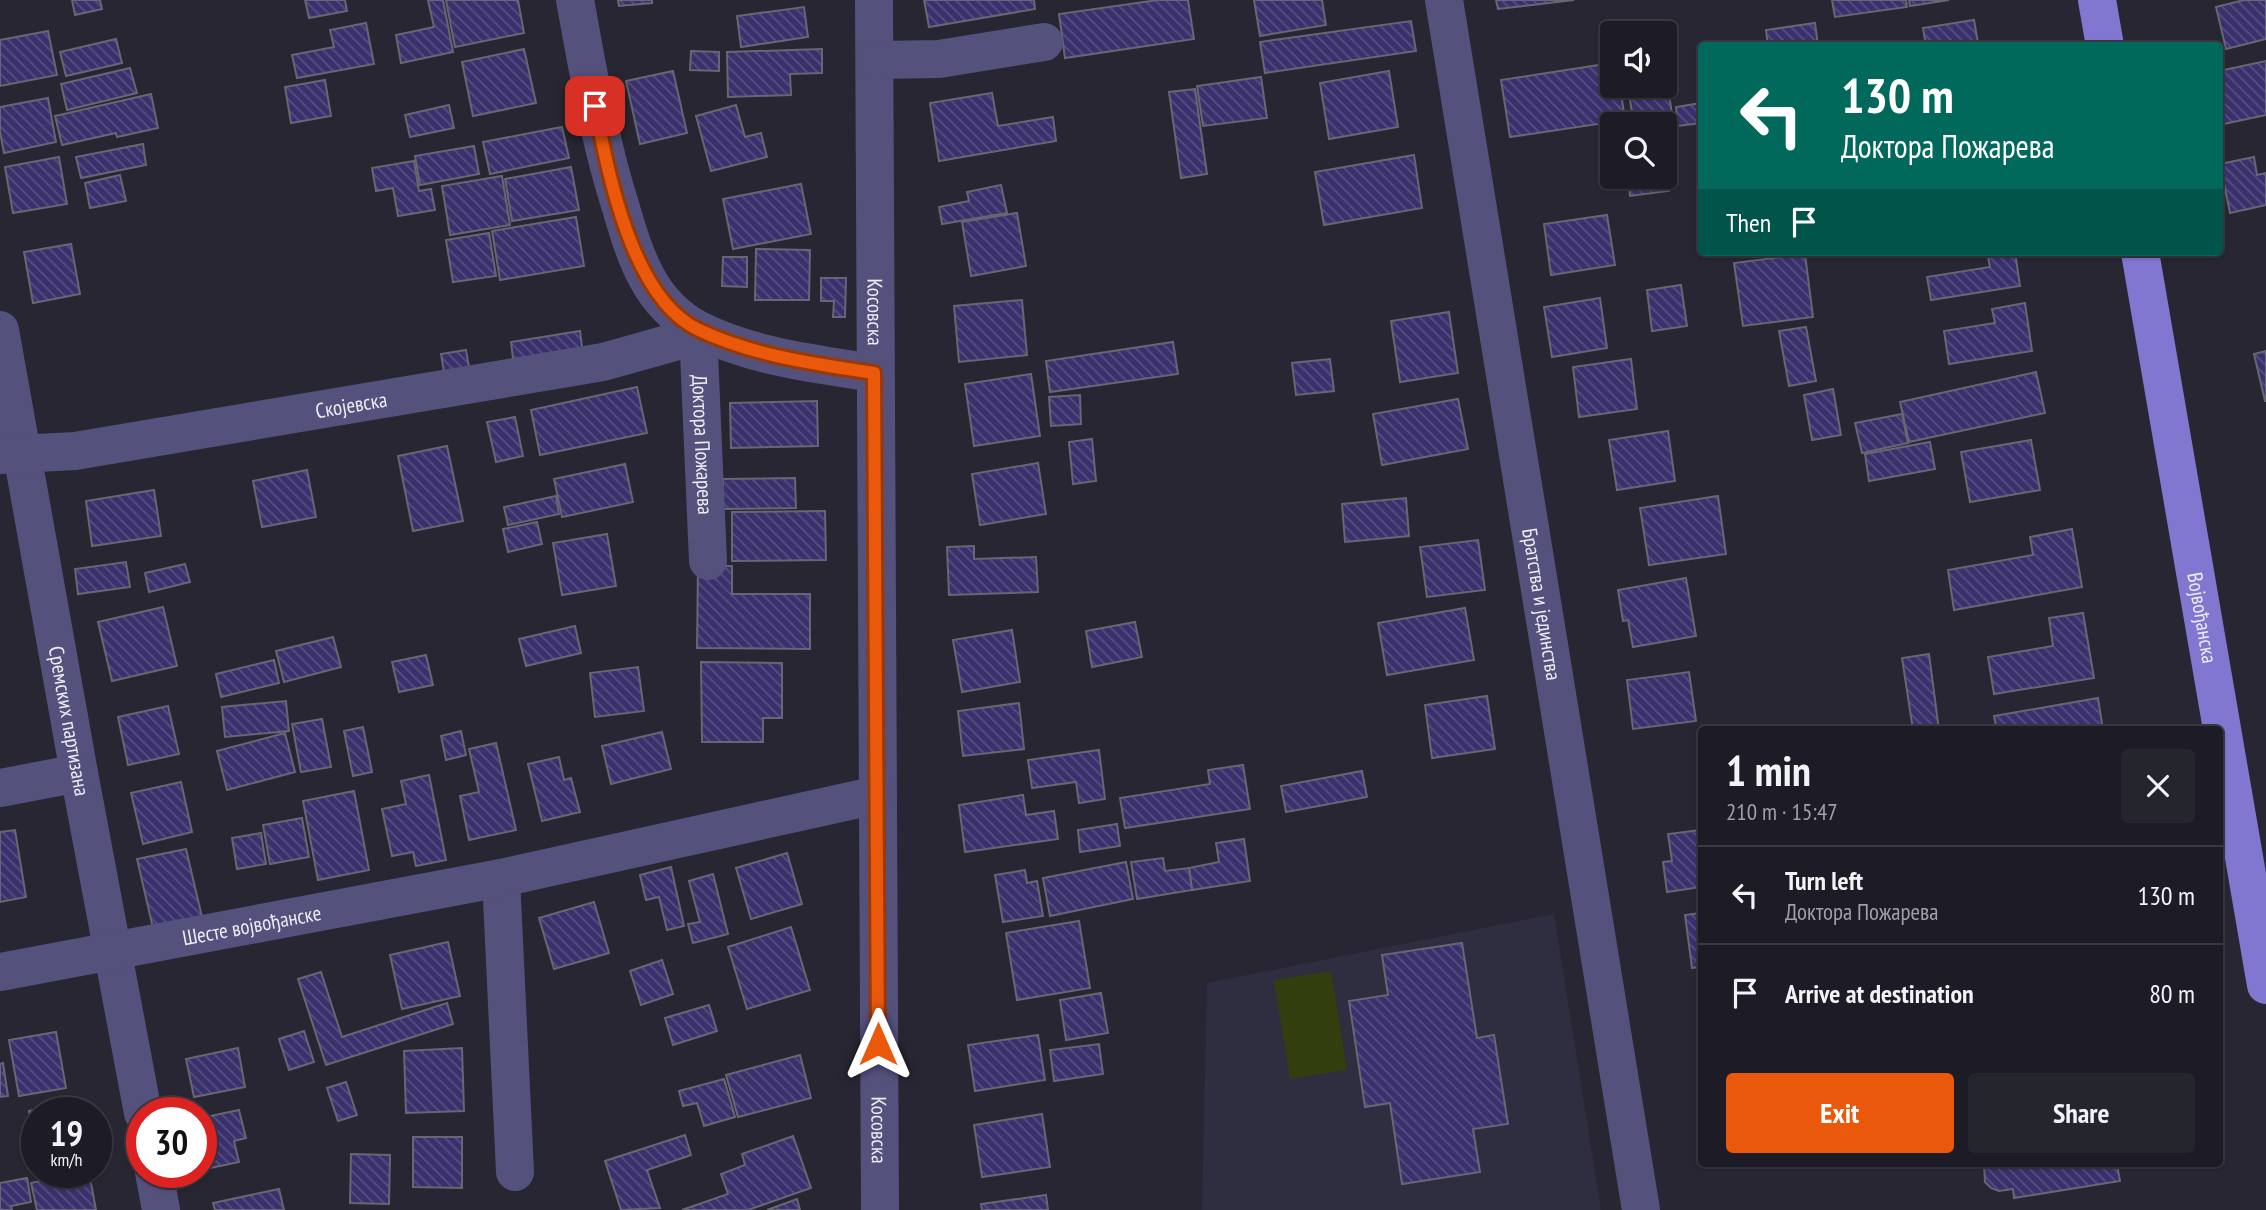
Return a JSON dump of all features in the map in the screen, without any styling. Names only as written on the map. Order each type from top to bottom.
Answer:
[{"type":"main road","points":[[2097,0],[2104,42]]},
{"type":"main road","name":"Војвођанска","points":[[2141,256],[2221,726]]},
{"type":"main road","name":"Војвођанска","points":[[2223,735],[2266,985]]},
{"type":"street","points":[[575,0],[600,132],[630,239],[646,277],[657,294],[678,317],[698,330],[764,353],[807,363],[874,373]]},
{"type":"street","name":"Косовска","points":[[874,0],[880,1210]]},
{"type":"street","name":"Братства и јединства","points":[[1444,0],[1642,1210]]},
{"type":"street","points":[[875,60],[939,59],[1044,42]]},
{"type":"street","name":"Сремских партизана","points":[[0,330],[11,455],[79,773],[140,1097]]},
{"type":"street","name":"Скојевска","points":[[11,455],[75,451],[603,362],[678,341],[698,330]]},
{"type":"street","name":"Доктора Пожарева","points":[[698,330],[708,561]]},
{"type":"street","points":[[0,788],[79,773]]},
{"type":"street","name":"Шесте војвођанске","points":[[0,972],[501,878],[877,795]]},
{"type":"street","points":[[501,878],[516,1172]]},
{"type":"street","points":[[157,1188],[161,1210]]},
{"type":"shaded area","points":[[1554,914],[1601,1210],[1202,1210],[1207,983]]},
{"type":"green space","points":[[1331,971],[1347,1070],[1290,1079],[1274,980]]},
{"type":"building","points":[[72,0],[100,0],[102,9],[75,15]]},
{"type":"building","points":[[305,0],[345,0],[347,11],[309,18]]},
{"type":"building","points":[[428,0],[443,0],[453,52],[401,63],[396,35],[434,27]]},
{"type":"building","points":[[446,0],[518,0],[524,33],[455,47]]},
{"type":"building","points":[[618,0],[652,0],[652,3],[619,6]]},
{"type":"building","points":[[924,0],[1034,0],[1035,9],[929,27]]},
{"type":"building","points":[[1158,0],[1188,0],[1194,39],[1065,58],[1059,14]]},
{"type":"building","points":[[1254,0],[1322,0],[1326,25],[1260,36]]},
{"type":"building","points":[[1496,0],[1574,0],[1498,9]]},
{"type":"building","points":[[1832,0],[1906,0],[1907,7],[1835,17]]},
{"type":"building","points":[[1909,0],[1949,0],[1910,6]]},
{"type":"building","points":[[2244,0],[2266,0],[2266,39],[2226,49],[2216,7]]},
{"type":"building","points":[[804,7],[808,37],[741,47],[737,16]]},
{"type":"building","points":[[1974,20],[1978,42],[1925,42],[1923,28]]},
{"type":"building","points":[[1411,21],[1416,51],[1265,73],[1260,42]]},
{"type":"building","points":[[366,23],[374,64],[297,78],[292,55],[334,47],[330,30]]},
{"type":"building","points":[[1815,23],[1817,42],[1768,42],[1766,30]]},
{"type":"building","points":[[48,31],[57,75],[0,86],[0,40]]},
{"type":"building","points":[[116,39],[122,63],[66,76],[60,52]]},
{"type":"building","points":[[524,49],[536,103],[473,116],[462,62]]},
{"type":"building","points":[[822,49],[822,73],[790,74],[791,95],[728,97],[727,52]]},
{"type":"building","points":[[691,51],[719,52],[719,71],[690,70]]},
{"type":"building","points":[[2266,61],[2266,115],[2223,124],[2223,70]]},
{"type":"building","points":[[1600,65],[1600,98],[1622,98],[1624,112],[1600,112],[1600,124],[1510,137],[1501,80]]},
{"type":"building","points":[[130,68],[137,93],[67,110],[61,84]]},
{"type":"building","points":[[673,71],[687,133],[640,144],[626,81]]},
{"type":"building","points":[[1389,71],[1398,127],[1329,139],[1320,83]]},
{"type":"building","points":[[1261,77],[1267,118],[1203,126],[1197,86]]},
{"type":"building","points":[[325,80],[331,116],[291,123],[285,87]]},
{"type":"building","points":[[1195,89],[1207,174],[1181,178],[1169,92]]},
{"type":"building","points":[[992,93],[998,126],[1053,117],[1056,141],[939,161],[930,103]]},
{"type":"building","points":[[151,94],[158,128],[117,137],[116,133],[62,145],[55,116]]},
{"type":"building","points":[[48,98],[56,142],[4,153],[0,132],[0,107]]},
{"type":"building","points":[[1630,98],[1670,98],[1672,112],[1632,112]]},
{"type":"building","points":[[1698,103],[1698,123],[1678,126],[1676,107]]},
{"type":"building","points":[[449,105],[454,128],[410,137],[405,115]]},
{"type":"building","points":[[736,105],[745,137],[761,133],[767,157],[711,171],[696,116]]},
{"type":"building","points":[[562,127],[569,158],[490,174],[483,142]]},
{"type":"building","points":[[143,144],[146,165],[81,178],[76,157]]},
{"type":"building","points":[[474,146],[479,174],[420,185],[415,156]]},
{"type":"building","points":[[1414,155],[1422,208],[1324,225],[1315,172]]},
{"type":"building","points":[[59,157],[67,204],[13,213],[5,167]]},
{"type":"building","points":[[2254,157],[2257,175],[2266,173],[2266,205],[2230,213],[2223,179],[2223,163]]},
{"type":"building","points":[[414,161],[419,191],[431,189],[435,210],[398,216],[393,188],[376,191],[372,168]]},
{"type":"building","points":[[571,167],[579,210],[512,221],[505,179]]},
{"type":"building","points":[[120,175],[126,201],[90,208],[85,183]]},
{"type":"building","points":[[502,176],[510,225],[450,235],[442,186]]},
{"type":"building","points":[[801,184],[811,234],[733,249],[723,199]]},
{"type":"building","points":[[1001,185],[1007,213],[942,224],[939,207],[969,201],[967,192]]},
{"type":"building","points":[[1629,189],[1669,189],[1669,191],[1630,196]]},
{"type":"building","points":[[1017,213],[1026,266],[971,276],[962,222]]},
{"type":"building","points":[[1607,215],[1615,265],[1551,275],[1544,224]]},
{"type":"building","points":[[576,217],[584,266],[500,280],[492,231]]},
{"type":"building","points":[[489,233],[496,276],[453,282],[446,240]]},
{"type":"building","points":[[71,244],[80,294],[33,303],[24,252]]},
{"type":"building","points":[[756,249],[810,250],[809,300],[755,300]]},
{"type":"building","points":[[1805,256],[1813,317],[1743,326],[1734,263]]},
{"type":"building","points":[[1988,256],[2016,256],[2020,286],[1931,300],[1927,277],[1990,267]]},
{"type":"building","points":[[723,257],[747,257],[747,287],[722,286]]},
{"type":"building","points":[[821,278],[846,278],[845,317],[833,317],[834,301],[821,301]]},
{"type":"building","points":[[1681,285],[1687,326],[1652,331],[1647,290]]},
{"type":"building","points":[[1600,298],[1607,348],[1552,357],[1544,307]]},
{"type":"building","points":[[1022,300],[1027,355],[959,362],[954,306]]},
{"type":"building","points":[[2025,303],[2032,351],[1949,364],[1944,331],[1995,323],[1992,309]]},
{"type":"building","points":[[1449,312],[1458,373],[1400,382],[1391,321]]},
{"type":"building","points":[[1806,327],[1816,381],[1789,386],[1779,331]]},
{"type":"building","points":[[580,331],[583,355],[514,366],[511,342]]},
{"type":"building","points":[[1173,342],[1178,374],[1050,392],[1046,361]]},
{"type":"building","points":[[466,350],[470,373],[445,378],[441,354]]},
{"type":"building","points":[[2266,351],[2266,401],[2265,401],[2254,354]]},
{"type":"building","points":[[1330,359],[1334,391],[1296,395],[1292,363]]},
{"type":"building","points":[[1631,359],[1637,409],[1579,417],[1573,367]]},
{"type":"building","points":[[2036,372],[2045,413],[1909,442],[1900,402]]},
{"type":"building","points":[[1031,374],[1040,436],[974,446],[965,384]]},
{"type":"building","points":[[637,387],[647,433],[540,455],[531,410]]},
{"type":"building","points":[[1833,389],[1841,435],[1812,440],[1804,395]]},
{"type":"building","points":[[1080,395],[1081,424],[1051,426],[1049,397]]},
{"type":"building","points":[[1458,399],[1468,449],[1382,465],[1373,414]]},
{"type":"building","points":[[817,401],[818,446],[731,448],[730,403]]},
{"type":"building","points":[[1902,414],[1908,443],[1862,453],[1855,423]]},
{"type":"building","points":[[515,417],[523,456],[496,462],[487,422]]},
{"type":"building","points":[[1668,431],[1675,481],[1617,490],[1609,440]]},
{"type":"building","points":[[1092,439],[1096,481],[1073,484],[1069,442]]},
{"type":"building","points":[[2031,440],[2040,490],[1970,502],[1961,452]]},
{"type":"building","points":[[1930,442],[1935,469],[1869,481],[1865,454]]},
{"type":"building","points":[[447,446],[463,521],[413,531],[398,456]]},
{"type":"building","points":[[1038,463],[1046,514],[980,525],[972,474]]},
{"type":"building","points":[[625,464],[633,502],[562,517],[554,479]]},
{"type":"building","points":[[307,470],[316,517],[262,527],[253,481]]},
{"type":"building","points":[[795,478],[796,508],[723,509],[723,479]]},
{"type":"building","points":[[154,490],[161,536],[92,546],[86,501]]},
{"type":"building","points":[[556,496],[559,514],[508,525],[504,507]]},
{"type":"building","points":[[1718,496],[1726,554],[1649,565],[1640,508]]},
{"type":"building","points":[[1406,498],[1409,536],[1345,542],[1342,504]]},
{"type":"building","points":[[825,511],[826,560],[732,561],[732,512]]},
{"type":"building","points":[[537,522],[542,544],[508,552],[503,529]]},
{"type":"building","points":[[2072,529],[2082,587],[1954,610],[1948,570],[2033,555],[2030,537]]},
{"type":"building","points":[[607,534],[616,586],[562,595],[553,543]]},
{"type":"building","points":[[1478,540],[1485,590],[1427,597],[1420,547]]},
{"type":"building","points":[[974,546],[974,559],[1036,557],[1038,592],[949,595],[947,547]]},
{"type":"building","points":[[126,562],[130,587],[78,594],[75,569]]},
{"type":"building","points":[[185,564],[190,582],[149,592],[145,573]]},
{"type":"building","points":[[698,566],[732,566],[732,594],[810,594],[810,649],[697,648]]},
{"type":"building","points":[[1686,578],[1696,636],[1633,647],[1628,620],[1623,621],[1618,590]]},
{"type":"building","points":[[163,607],[177,666],[112,681],[98,622]]},
{"type":"building","points":[[1465,608],[1474,660],[1387,675],[1378,623]]},
{"type":"building","points":[[2083,613],[2094,678],[1994,694],[1988,657],[2053,646],[2049,618]]},
{"type":"building","points":[[1135,622],[1142,657],[1092,667],[1086,631]]},
{"type":"building","points":[[575,626],[581,653],[526,666],[519,639]]},
{"type":"building","points":[[1012,630],[1020,682],[962,692],[953,640]]},
{"type":"building","points":[[333,637],[341,667],[284,682],[276,651]]},
{"type":"building","points":[[1929,654],[1938,726],[1912,726],[1902,658]]},
{"type":"building","points":[[426,655],[433,685],[399,692],[392,662]]},
{"type":"building","points":[[274,660],[279,683],[221,697],[216,674]]},
{"type":"building","points":[[701,662],[782,663],[782,718],[763,718],[763,742],[702,742]]},
{"type":"building","points":[[638,667],[644,711],[595,717],[590,673]]},
{"type":"building","points":[[1689,672],[1696,721],[1633,729],[1627,680]]},
{"type":"building","points":[[1487,696],[1495,749],[1432,758],[1425,705]]},
{"type":"building","points":[[2098,698],[2102,726],[1996,726],[1994,716]]},
{"type":"building","points":[[286,701],[289,731],[225,737],[222,707]]},
{"type":"building","points":[[1019,703],[1024,749],[963,756],[958,711]]},
{"type":"building","points":[[168,706],[179,754],[128,765],[118,717]]},
{"type":"building","points":[[322,719],[331,767],[301,772],[292,724]]},
{"type":"building","points":[[363,727],[372,772],[353,776],[344,731]]},
{"type":"building","points":[[461,731],[466,755],[446,760],[441,736]]},
{"type":"building","points":[[662,732],[671,769],[611,784],[602,746]]},
{"type":"building","points":[[285,733],[295,772],[227,790],[217,751]]},
{"type":"building","points":[[496,743],[516,830],[469,840],[460,796],[479,792],[469,749]]},
{"type":"building","points":[[1099,750],[1105,799],[1079,803],[1076,782],[1032,788],[1028,760]]},
{"type":"building","points":[[559,757],[564,780],[571,778],[580,812],[542,821],[528,764]]},
{"type":"building","points":[[1243,765],[1250,809],[1125,828],[1120,798],[1210,784],[1208,770]]},
{"type":"building","points":[[1362,771],[1367,797],[1286,812],[1281,786]]},
{"type":"building","points":[[429,775],[446,860],[416,866],[413,852],[392,856],[382,809],[406,804],[401,781]]},
{"type":"building","points":[[181,782],[192,832],[143,844],[131,793]]},
{"type":"building","points":[[354,791],[369,870],[318,880],[303,801]]},
{"type":"building","points":[[1023,795],[1026,815],[1054,811],[1058,839],[965,852],[959,805]]},
{"type":"building","points":[[302,818],[309,857],[270,864],[263,825]]},
{"type":"building","points":[[1117,824],[1120,846],[1080,852],[1078,830]]},
{"type":"building","points":[[15,830],[26,897],[0,902],[0,832]]},
{"type":"building","points":[[1698,830],[1698,887],[1667,892],[1663,862],[1672,861],[1668,834]]},
{"type":"building","points":[[261,833],[266,864],[237,869],[232,838]]},
{"type":"building","points":[[1244,839],[1250,881],[1192,890],[1189,868],[1219,862],[1216,843]]},
{"type":"building","points":[[186,849],[202,917],[153,928],[137,859]]},
{"type":"building","points":[[787,853],[802,904],[751,919],[736,868]]},
{"type":"building","points":[[1163,858],[1165,871],[1189,868],[1192,890],[1137,899],[1131,862]]},
{"type":"building","points":[[1126,862],[1133,899],[1050,916],[1043,878]]},
{"type":"building","points":[[671,867],[684,926],[667,930],[659,897],[646,900],[640,875]]},
{"type":"building","points":[[1025,870],[1027,883],[1037,881],[1043,916],[1003,922],[995,875]]},
{"type":"building","points":[[713,874],[728,934],[693,943],[688,924],[700,922],[689,881]]},
{"type":"building","points":[[594,902],[609,953],[554,969],[539,918]]},
{"type":"building","points":[[1698,913],[1698,967],[1692,968],[1685,915]]},
{"type":"building","points":[[1079,921],[1090,988],[1017,1000],[1006,933]]},
{"type":"building","points":[[791,927],[810,990],[747,1009],[728,947]]},
{"type":"building","points":[[448,942],[460,996],[402,1009],[390,955]]},
{"type":"building","points":[[1462,943],[1477,1038],[1494,1035],[1508,1124],[1473,1129],[1480,1172],[1402,1184],[1390,1103],[1365,1107],[1349,1001],[1388,995],[1382,955]]},
{"type":"building","points":[[662,960],[673,994],[641,1005],[630,971]]},
{"type":"building","points":[[321,972],[342,1037],[447,1003],[453,1024],[326,1065],[298,979]]},
{"type":"building","points":[[1101,993],[1108,1033],[1066,1040],[1060,1000]]},
{"type":"building","points":[[709,1005],[717,1031],[673,1045],[665,1018]]},
{"type":"building","points":[[304,1031],[314,1062],[289,1070],[279,1039]]},
{"type":"building","points":[[56,1032],[66,1088],[19,1096],[9,1040]]},
{"type":"building","points":[[1038,1035],[1045,1080],[975,1091],[968,1045]]},
{"type":"building","points":[[1099,1044],[1103,1074],[1054,1081],[1050,1050]]},
{"type":"building","points":[[238,1048],[245,1087],[194,1097],[186,1059]]},
{"type":"building","points":[[462,1048],[464,1111],[406,1113],[404,1051]]},
{"type":"building","points":[[800,1055],[811,1098],[738,1117],[726,1075]]},
{"type":"building","points":[[3,1063],[8,1096],[0,1097],[0,1064]]},
{"type":"building","points":[[724,1079],[735,1117],[704,1126],[697,1103],[683,1106],[679,1091]]},
{"type":"building","points":[[346,1082],[357,1115],[338,1121],[327,1088]]},
{"type":"building","points":[[239,1110],[246,1138],[234,1141],[239,1162],[217,1167],[217,1115]]},
{"type":"building","points":[[1042,1114],[1050,1167],[982,1177],[974,1125]]},
{"type":"building","points":[[685,1135],[691,1155],[647,1170],[660,1208],[621,1210],[605,1161]]},
{"type":"building","points":[[793,1136],[811,1188],[748,1210],[682,1210],[728,1194],[721,1174],[745,1165],[742,1154]]},
{"type":"building","points":[[413,1137],[462,1137],[462,1188],[413,1187]]},
{"type":"building","points":[[351,1154],[390,1155],[389,1204],[350,1203]]},
{"type":"building","points":[[1984,1167],[2118,1167],[2120,1181],[2014,1198],[2013,1189],[1999,1191],[1985,1182]]},
{"type":"building","points":[[21,1179],[21,1188],[29,1188],[31,1202],[11,1206],[12,1210],[0,1210],[0,1183]]},
{"type":"building","points":[[32,1188],[92,1188],[96,1210],[37,1210]]},
{"type":"building","points":[[279,1189],[284,1210],[215,1210],[213,1203]]},
{"type":"building","points":[[1046,1195],[1048,1210],[982,1210],[981,1204]]},
{"type":"building","points":[[797,1199],[800,1210],[767,1210]]},
{"type":"route","points":[[595,106],[630,239],[646,277],[678,317],[698,330],[764,353],[807,363],[874,373],[878,1044]]}]
